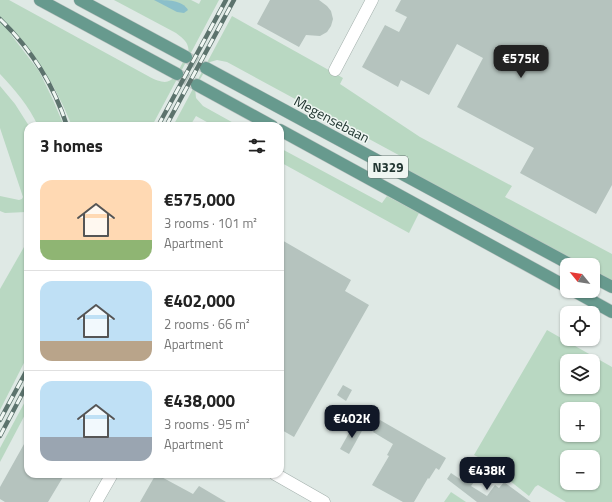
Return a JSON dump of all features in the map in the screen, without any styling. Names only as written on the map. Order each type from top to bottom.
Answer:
[{"type":"main road","points":[[40,0],[176,74]]},
{"type":"main road","points":[[80,0],[186,57]]},
{"type":"main road","name":"Megensebaan","points":[[206,68],[560,259]]},
{"type":"main road","points":[[197,85],[265,122]]},
{"type":"main road","name":"N329","points":[[284,132],[560,283]]},
{"type":"main road","points":[[600,281],[612,287]]},
{"type":"main road","points":[[587,298],[612,312]]},
{"type":"street","points":[[335,70],[372,0]]},
{"type":"street","points":[[96,502],[110,478]]},
{"type":"street","points":[[281,478],[324,502]]},
{"type":"green space","points":[[0,0],[9,0],[155,80],[166,82],[173,78],[188,53],[184,39],[176,33],[114,0],[191,0],[199,4],[201,0],[219,0],[154,122],[70,122],[60,99],[39,64],[9,32],[39,71],[62,122],[36,122],[21,98],[0,74]]},
{"type":"green space","points":[[232,16],[343,78],[340,84],[420,137],[512,186],[505,197],[612,254],[612,282],[600,275],[600,258],[568,258],[402,168],[406,159],[227,62],[217,60],[210,62],[195,88],[196,98],[203,106],[232,122],[207,122],[196,116],[192,122],[175,122]]},
{"type":"green space","points":[[0,86],[15,104],[26,122],[24,122],[24,212],[5,213],[0,211],[0,196],[19,200],[23,197],[0,128]]},
{"type":"green space","points":[[284,150],[382,203],[387,196],[419,213],[409,233],[284,164]]},
{"type":"green space","points":[[24,247],[24,363],[0,410],[0,289]]},
{"type":"green space","points":[[547,330],[560,337],[560,346],[575,346],[589,354],[560,354],[560,394],[600,394],[600,360],[612,367],[612,502],[566,502],[538,485],[529,496],[484,460],[474,455]]},
{"type":"green space","points":[[24,403],[24,417],[0,462],[0,448]]},
{"type":"green space","points":[[451,492],[466,502],[444,502]]},
{"type":"water","points":[[154,0],[178,2],[188,10],[184,13],[177,12]]},
{"type":"building","points":[[270,0],[319,0],[331,11],[333,19],[331,26],[327,32],[320,36],[306,35],[299,47],[257,24]]},
{"type":"building","points":[[401,0],[612,0],[612,185],[596,214],[520,173],[534,148],[457,107],[483,58],[457,44],[429,95],[401,80],[398,87],[362,67],[385,25],[399,32],[407,17],[395,11]]},
{"type":"building","points":[[284,241],[351,280],[345,291],[369,305],[294,437],[284,431]]},
{"type":"building","points":[[343,385],[352,390],[346,401],[337,395]]},
{"type":"building","points":[[380,420],[446,458],[439,470],[436,468],[429,479],[428,478],[414,502],[403,502],[372,485],[389,456],[387,455],[393,444],[373,432]]},
{"type":"building","points":[[354,424],[363,429],[349,454],[340,449]]},
{"type":"building","points":[[24,444],[24,478],[62,478],[48,502],[5,502],[0,499],[0,487]]},
{"type":"building","points":[[470,471],[478,477],[471,486],[487,496],[495,485],[499,488],[504,482],[531,502],[477,502],[447,479],[451,473],[463,481]]},
{"type":"building","points":[[154,478],[163,478],[193,494],[199,486],[226,502],[140,502]]},
{"type":"tunnel","points":[[186,57],[206,68]]},
{"type":"tunnel","points":[[177,74],[197,85]]},
{"type":"railway","points":[[160,122],[226,0]]},
{"type":"railway","points":[[168,122],[234,0]]},
{"type":"railway","points":[[0,19],[22,43],[40,68],[55,96],[66,122]]},
{"type":"railway","points":[[0,420],[24,375]]},
{"type":"railway","points":[[0,436],[24,391]]}]
